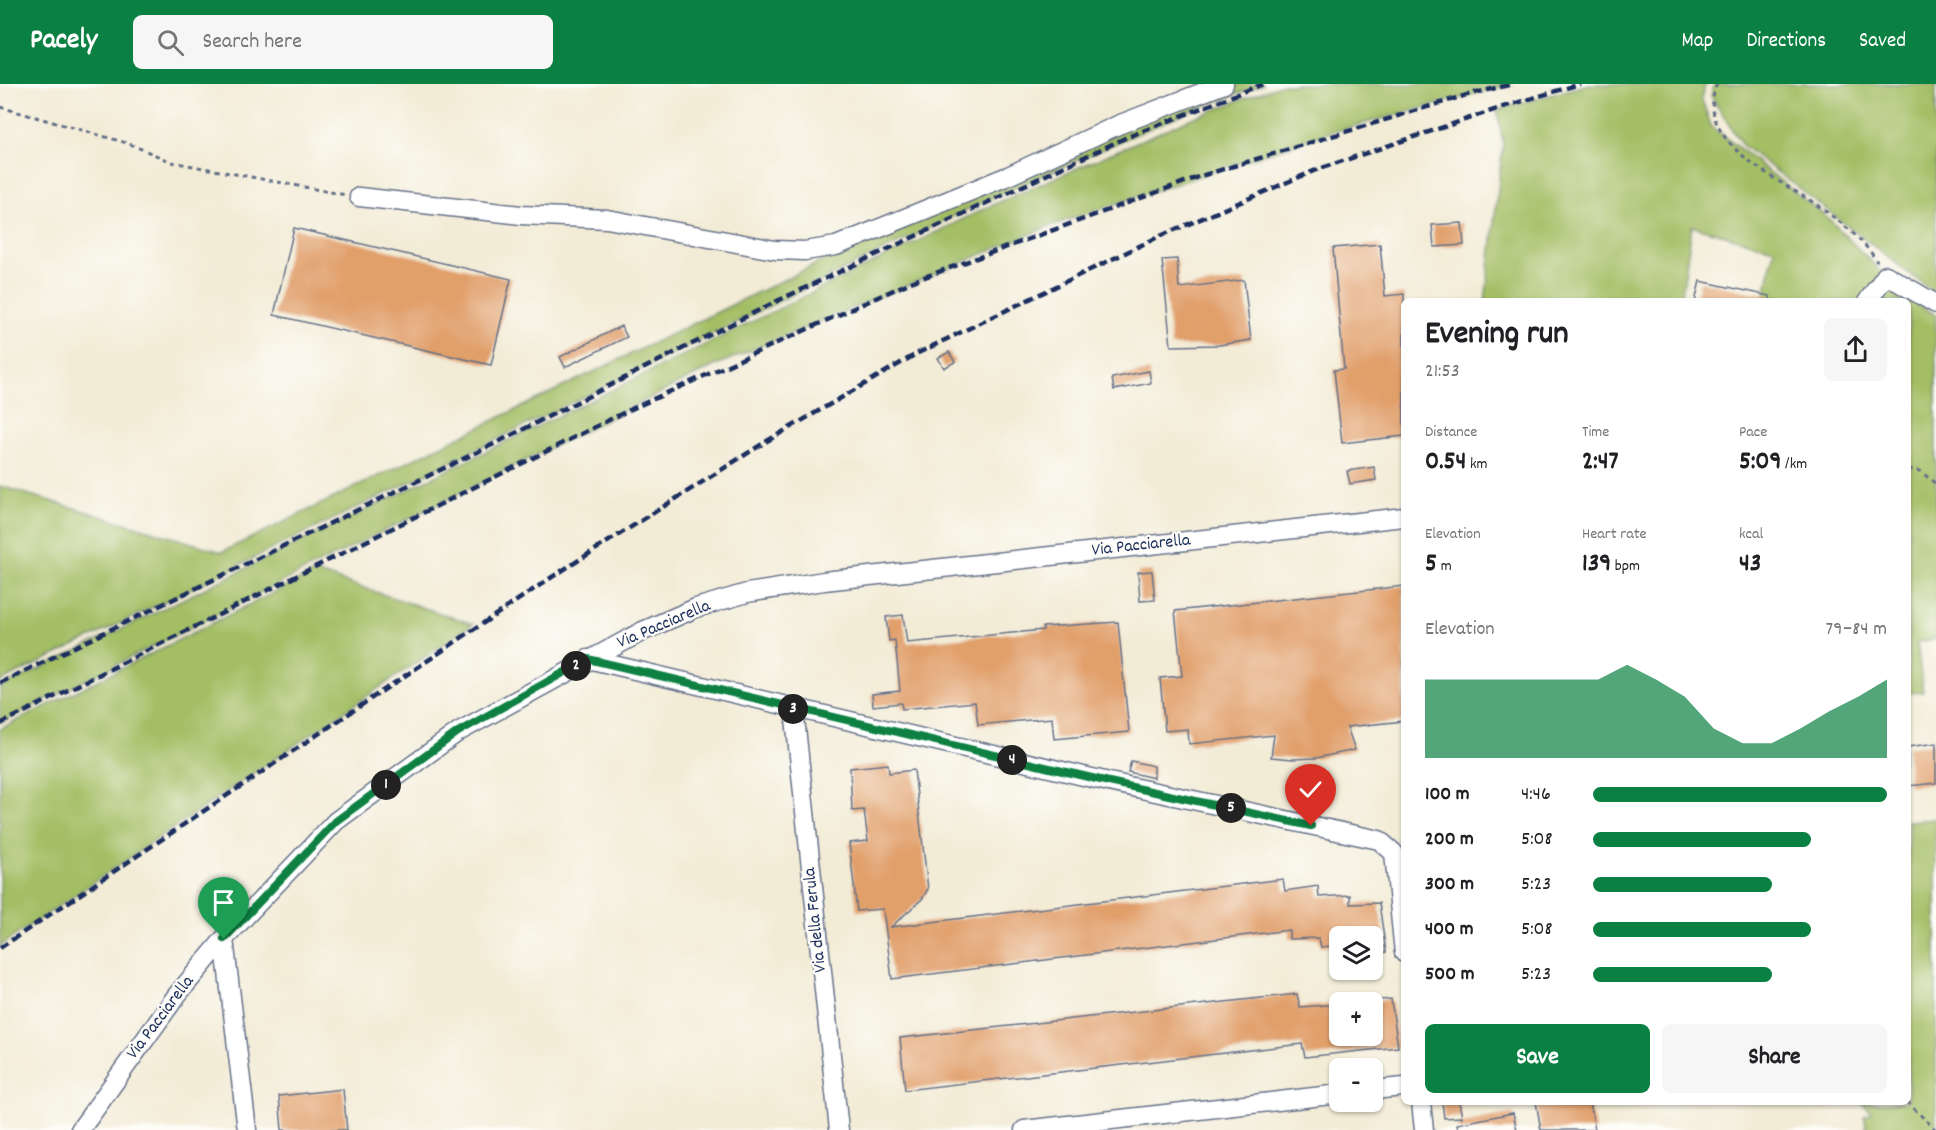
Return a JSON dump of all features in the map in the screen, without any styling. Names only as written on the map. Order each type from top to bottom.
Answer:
[{"type":"street","points":[[359,197],[521,215],[607,219],[775,250],[805,251],[836,246],[1008,177],[1118,125],[1224,84]]},
{"type":"street","points":[[1870,298],[1886,275],[1936,304]]},
{"type":"street","name":"Via Pacciarella","points":[[80,1130],[177,995],[224,939],[336,821],[458,732],[588,659],[696,608],[747,593],[824,581],[1401,517]]},
{"type":"street","points":[[588,659],[1120,785],[1379,840],[1394,853],[1401,923]]},
{"type":"street","name":"Via della Ferula","points":[[794,709],[839,1130]]},
{"type":"street","points":[[224,939],[247,1130]]},
{"type":"street","points":[[1383,1089],[1401,1087]]},
{"type":"street","points":[[1024,1130],[1329,1095]]},
{"type":"street","points":[[1421,1105],[1424,1130]]},
{"type":"path","points":[[1717,84],[1711,99],[1714,118],[1728,142],[1761,170],[1824,210],[1858,238],[1873,254],[1886,275]]},
{"type":"path","points":[[0,107],[127,143],[172,162],[359,197]]},
{"type":"path","points":[[1911,470],[1920,471],[1936,484]]},
{"type":"path","points":[[1910,1105],[1936,1130]]},
{"type":"green space","points":[[1204,84],[1264,84],[1189,111],[987,200],[0,682],[0,486],[222,552],[1097,128]]},
{"type":"green space","points":[[1283,84],[1513,84],[1328,133],[1050,226],[716,365],[0,723],[0,688],[990,206],[1192,118]]},
{"type":"green space","points":[[1589,84],[1706,84],[1701,97],[1711,126],[1829,219],[1907,298],[1765,298],[1774,249],[1692,226],[1681,298],[1485,298],[1503,144],[1497,110]]},
{"type":"green space","points":[[1714,84],[1936,84],[1936,294],[1741,144],[1711,96]]},
{"type":"green space","points":[[1911,300],[1936,315],[1936,639],[1917,642],[1923,692],[1911,693]]},
{"type":"green space","points":[[315,572],[473,624],[0,946],[0,729]]},
{"type":"green space","points":[[1936,819],[1936,1130],[1867,1130],[1864,1116],[1872,1113],[1864,1105],[1911,1105],[1911,821]]},
{"type":"building","points":[[1462,223],[1464,245],[1434,247],[1432,225]]},
{"type":"building","points":[[294,228],[511,279],[491,365],[274,315]]},
{"type":"building","points":[[1380,244],[1385,296],[1404,294],[1404,298],[1401,298],[1401,436],[1342,443],[1334,370],[1344,369],[1333,248]]},
{"type":"building","points":[[1177,259],[1179,288],[1244,280],[1251,340],[1219,345],[1171,346],[1162,260]]},
{"type":"building","points":[[1700,281],[1770,296],[1770,298],[1696,298]]},
{"type":"building","points":[[621,326],[627,337],[565,367],[560,357]]},
{"type":"building","points":[[949,352],[955,362],[944,368],[938,358]]},
{"type":"building","points":[[1149,371],[1151,383],[1114,390],[1112,378]]},
{"type":"building","points":[[1374,467],[1376,480],[1350,484],[1347,471]]},
{"type":"building","points":[[1152,571],[1155,600],[1140,601],[1138,572]]},
{"type":"building","points":[[1401,586],[1401,721],[1347,727],[1355,750],[1316,758],[1271,757],[1274,735],[1189,744],[1188,729],[1165,731],[1160,678],[1182,676],[1175,611]]},
{"type":"building","points":[[903,615],[907,643],[1043,630],[1043,627],[1118,622],[1129,732],[1054,739],[1052,718],[978,725],[975,702],[902,709],[901,703],[873,706],[872,694],[900,691],[895,640],[889,641],[886,617]]},
{"type":"building","points":[[1936,743],[1936,783],[1911,786],[1911,747]]},
{"type":"building","points":[[1131,761],[1154,766],[1154,778],[1128,772]]},
{"type":"building","points":[[888,764],[889,773],[914,770],[928,889],[922,899],[891,927],[1283,879],[1285,891],[1318,886],[1319,897],[1350,895],[1350,904],[1379,903],[1382,926],[1329,926],[1329,946],[1321,947],[1319,938],[1289,939],[1289,930],[892,979],[883,909],[857,911],[849,843],[868,841],[864,810],[852,811],[850,768]]},
{"type":"building","points":[[1383,931],[1386,952],[1383,952]]},
{"type":"building","points":[[1297,994],[1300,1007],[1329,1005],[1329,1046],[1383,1046],[1383,1000],[1391,999],[1398,1047],[1305,1057],[1302,1044],[905,1090],[900,1038]]},
{"type":"building","points":[[343,1089],[347,1130],[282,1130],[279,1096]]},
{"type":"building","points":[[1442,1105],[1460,1105],[1462,1117],[1444,1118]]},
{"type":"building","points":[[1537,1105],[1591,1105],[1595,1130],[1541,1130]]},
{"type":"building","points":[[1513,1113],[1517,1130],[1458,1130],[1457,1124]]},
{"type":"railway","points":[[0,683],[498,442],[775,302],[1125,138],[1263,84]]},
{"type":"railway","points":[[0,724],[627,411],[911,282],[1204,175],[1470,94],[1513,84]]},
{"type":"railway","points":[[0,948],[549,579],[767,441],[918,353],[1158,237],[1316,170],[1506,106],[1580,84]]},
{"type":"route","points":[[224,939],[336,821],[458,732],[588,659],[1109,782],[1311,826]]}]
